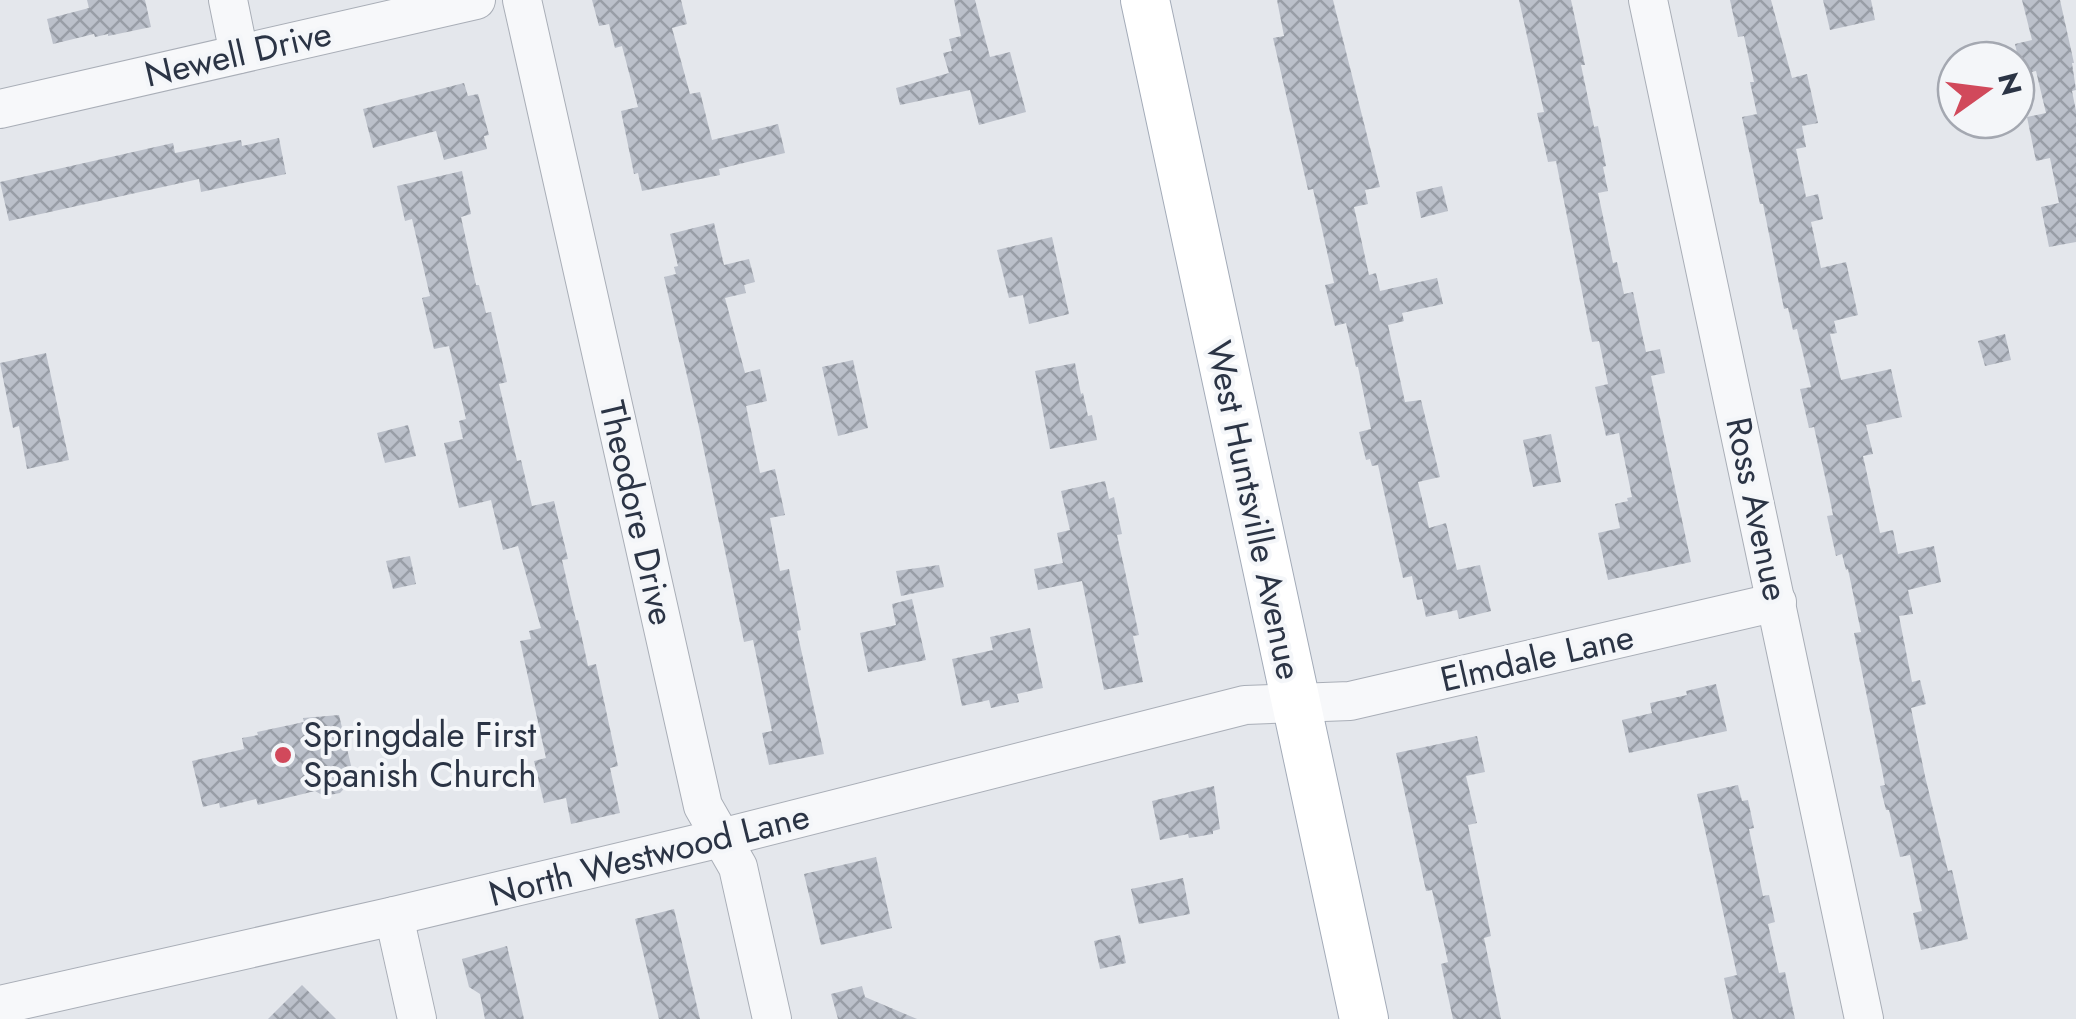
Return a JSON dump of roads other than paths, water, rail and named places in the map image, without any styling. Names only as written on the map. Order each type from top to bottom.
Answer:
[{"type":"main road","name":"West Huntsville Avenue","points":[[1145,0],[1364,1019]]},
{"type":"street","points":[[228,0],[239,54]]},
{"type":"street","name":"Newell Drive","points":[[0,108],[476,0]]},
{"type":"street","name":"Theodore Drive","points":[[522,0],[703,806],[738,867],[772,1019]]},
{"type":"street","name":"Ross Avenue","points":[[1648,0],[1864,1019]]},
{"type":"street","name":"Elmdale Lane","points":[[1296,703],[1350,701],[1777,602]]},
{"type":"street","name":"North Westwood Lane","points":[[0,1005],[58,1006],[394,916],[1246,706],[1296,703]]},
{"type":"street","points":[[394,916],[417,1019]]},
{"type":"place","name":"Springdale First Spanish Church","points":[[283,755]]}]
